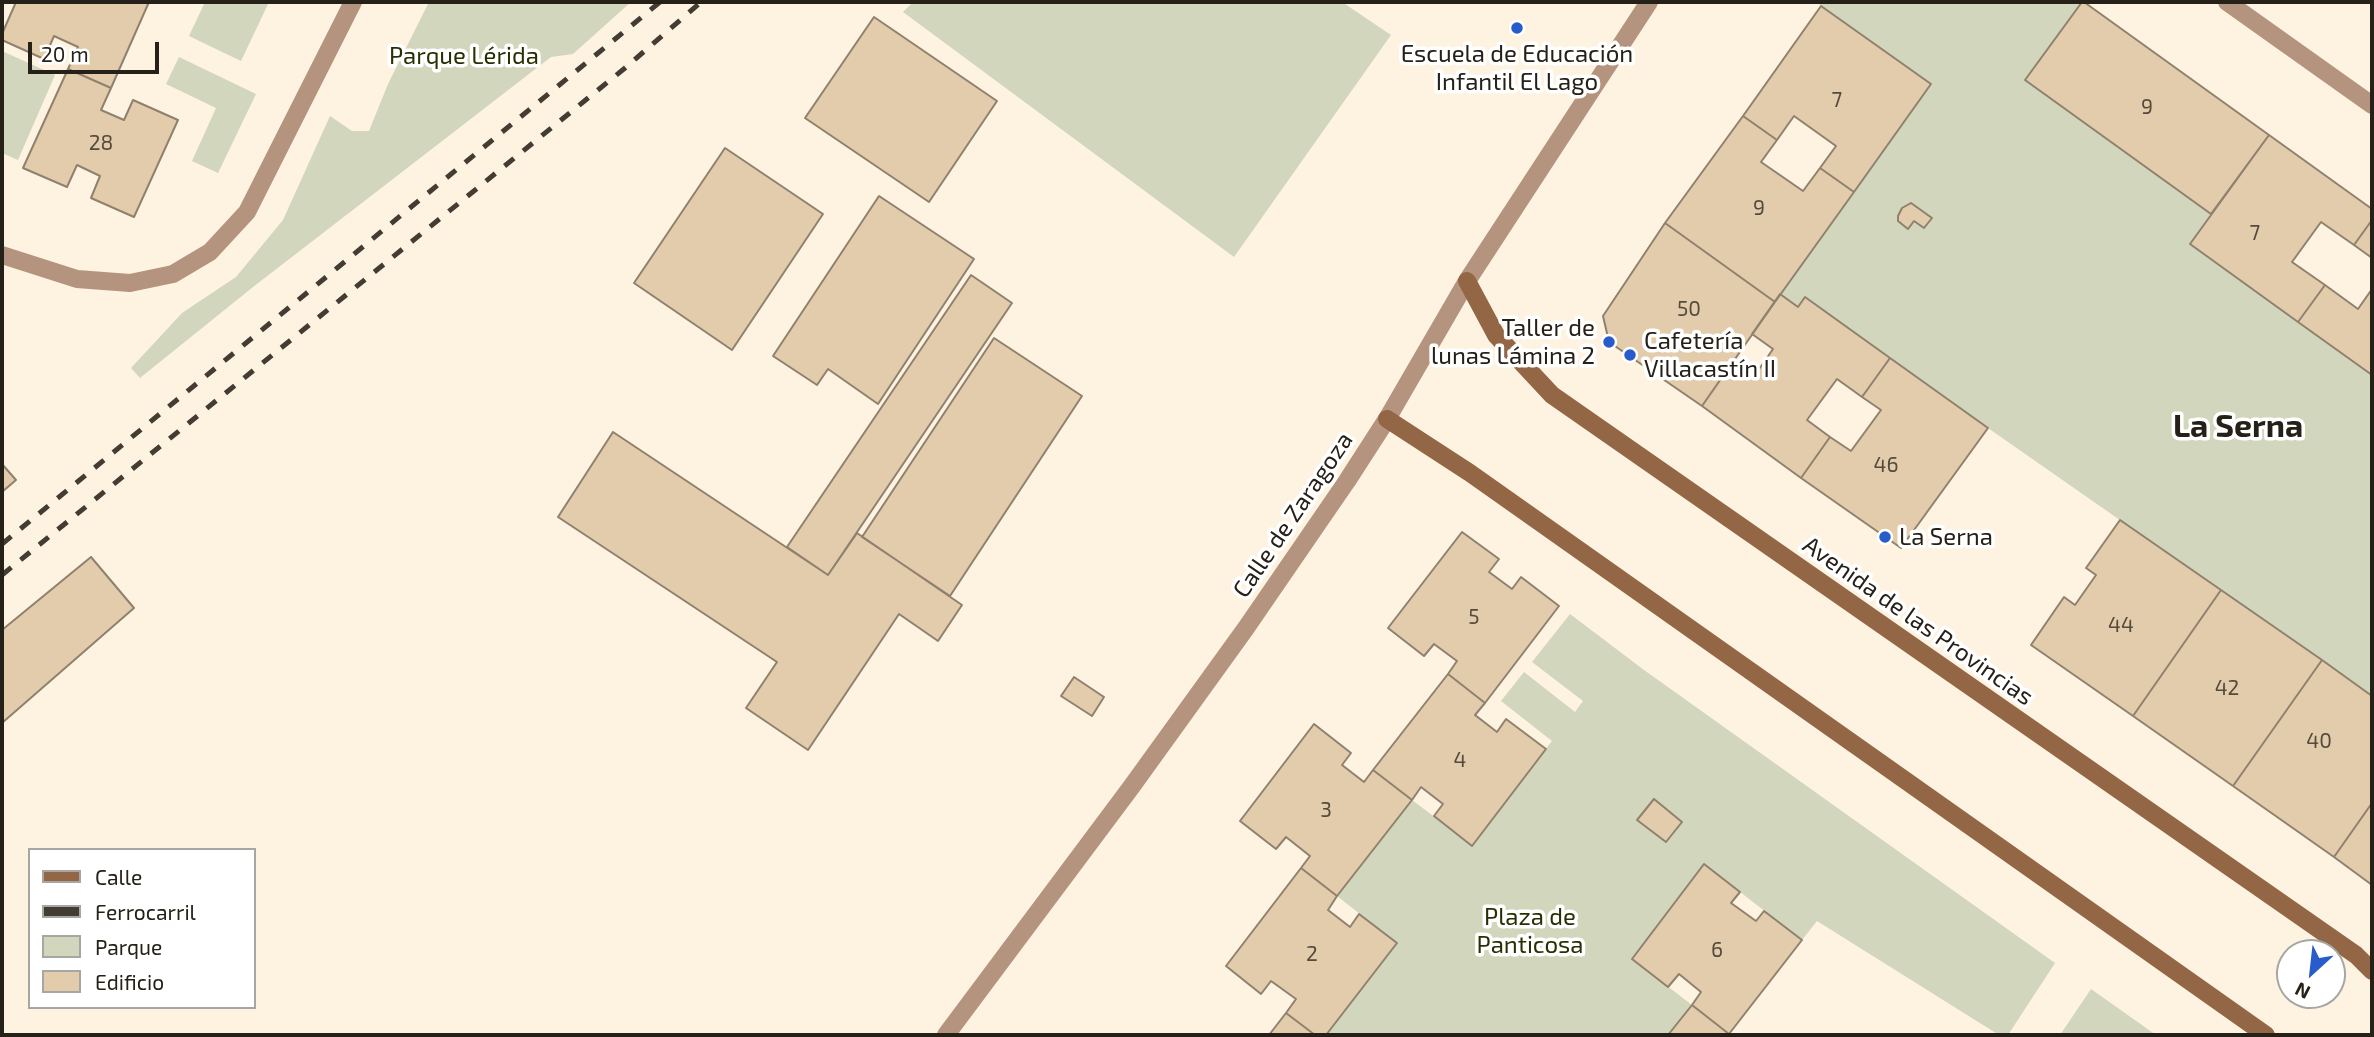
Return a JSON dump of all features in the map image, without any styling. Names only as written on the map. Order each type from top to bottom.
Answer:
[{"type":"main road","name":"Avenida de las Provincias","points":[[1468,281],[1496,335],[1552,395],[2356,955],[2372,971]]},
{"type":"main road","points":[[1387,419],[1470,473],[2266,1035]]},
{"type":"street","points":[[2,255],[77,279],[130,283],[173,274],[210,252],[247,212],[354,2]]},
{"type":"street","name":"Calle de Zaragoza","points":[[946,1035],[1230,651],[1347,481],[1387,419],[1468,281],[1649,2]]},
{"type":"street","points":[[2227,2],[2372,105]]},
{"type":"green space","points":[[205,2],[269,2],[241,61],[189,36]]},
{"type":"green space","name":"Parque Lérida","points":[[429,2],[631,2],[573,54],[551,57],[253,287],[140,378],[131,368],[182,313],[236,277],[283,220],[330,116],[352,131],[369,131],[388,84]]},
{"type":"green space","points":[[913,2],[1342,2],[1391,35],[1234,257],[903,12]]},
{"type":"green space","points":[[1816,2],[2082,2],[2025,80],[2211,214],[2190,244],[2372,375],[2372,696],[1806,298],[1798,307],[1780,294],[1931,84]]},
{"type":"green space","points":[[2,51],[55,75],[18,160],[2,153]]},
{"type":"green space","points":[[179,57],[256,94],[218,173],[192,161],[216,108],[166,84]]},
{"type":"green space","name":"Plaza de Panticosa","points":[[1570,614],[1644,670],[2055,963],[2008,1035],[1999,1035],[1817,921],[1802,940],[1704,864],[1632,959],[1692,1005],[1668,1035],[1326,1035],[1397,943],[1337,896],[1412,800],[1472,845],[1552,741],[1501,701],[1524,672],[1575,712],[1583,701],[1532,662]]},
{"type":"green space","points":[[2091,989],[2156,1035],[2060,1035]]},
{"type":"building","points":[[16,2],[149,2],[111,88],[68,69],[78,47],[54,36],[44,59],[2,40]]},
{"type":"building","points":[[2082,2],[2269,135],[2211,214],[2025,80]]},
{"type":"building","points":[[1821,6],[1931,84],[1854,192],[1820,168],[1836,146],[1794,116],[1777,140],[1743,116]]},
{"type":"building","points":[[874,17],[997,101],[929,202],[805,118]]},
{"type":"building","points":[[68,69],[111,88],[101,110],[124,120],[133,100],[178,120],[134,217],[91,198],[100,176],[77,165],[67,187],[23,168]]},
{"type":"building","points":[[1743,116],[1777,140],[1761,162],[1803,191],[1820,168],[1854,192],[1775,302],[1665,223]]},
{"type":"building","points":[[2269,135],[2372,209],[2372,220],[2354,245],[2321,222],[2292,262],[2325,285],[2298,322],[2190,244]]},
{"type":"building","points":[[725,148],[823,214],[732,350],[634,283]]},
{"type":"building","points":[[879,196],[974,259],[878,404],[828,369],[817,385],[773,356]]},
{"type":"building","points":[[1911,203],[1932,218],[1924,228],[1914,221],[1908,229],[1898,221],[1902,208]]},
{"type":"building","points":[[2372,220],[2372,258],[2354,245]]},
{"type":"building","points":[[1665,223],[1775,302],[1702,406],[1609,342],[1603,316]]},
{"type":"building","points":[[971,275],[1012,303],[828,575],[787,547]]},
{"type":"building","points":[[2325,285],[2358,309],[2372,289],[2372,375],[2298,322]]},
{"type":"building","points":[[1780,294],[1798,307],[1805,297],[1890,358],[1862,397],[1837,379],[1807,420],[1830,437],[1801,478],[1702,406],[1734,360],[1755,375],[1773,349],[1752,334]]},
{"type":"building","points":[[994,338],[1082,396],[950,596],[862,537]]},
{"type":"building","points":[[1890,358],[1988,428],[1901,548],[1801,478],[1830,437],[1851,451],[1881,410],[1862,397]]},
{"type":"building","points":[[613,432],[828,575],[857,533],[962,605],[938,641],[899,614],[808,750],[746,708],[777,662],[558,517]]},
{"type":"building","points":[[2,464],[16,480],[2,492]]},
{"type":"building","points":[[2120,520],[2221,590],[2133,716],[2031,645],[2064,597],[2075,605],[2096,575],[2086,568]]},
{"type":"building","points":[[1462,532],[1499,559],[1489,572],[1512,589],[1521,577],[1559,606],[1485,703],[1448,674],[1457,661],[1434,644],[1424,656],[1388,628]]},
{"type":"building","points":[[91,557],[134,608],[2,723],[2,630]]},
{"type":"building","points":[[2221,590],[2322,660],[2233,786],[2133,716]]},
{"type":"building","points":[[2322,660],[2372,696],[2372,803],[2334,857],[2233,786]]},
{"type":"building","points":[[1448,674],[1485,703],[1475,715],[1497,732],[1506,719],[1546,749],[1472,846],[1434,816],[1443,804],[1421,787],[1412,800],[1373,770]]},
{"type":"building","points":[[1074,677],[1104,697],[1092,716],[1061,696]]},
{"type":"building","points":[[1314,724],[1351,753],[1342,765],[1364,782],[1373,770],[1412,800],[1337,896],[1301,868],[1310,856],[1286,837],[1276,849],[1240,821]]},
{"type":"building","points":[[1654,799],[1682,822],[1666,842],[1637,820]]},
{"type":"building","points":[[2372,803],[2372,885],[2334,857]]},
{"type":"building","points":[[1704,864],[1740,892],[1731,903],[1756,921],[1764,911],[1802,940],[1729,1034],[1692,1005],[1701,992],[1679,974],[1668,987],[1632,959]]},
{"type":"building","points":[[1301,868],[1337,896],[1328,910],[1350,927],[1359,914],[1397,943],[1326,1035],[1315,1035],[1286,1013],[1296,999],[1271,981],[1261,994],[1226,966]]},
{"type":"building","points":[[1692,1005],[1729,1034],[1668,1035]]},
{"type":"building","points":[[1286,1013],[1315,1035],[1269,1035]]},
{"type":"railway","points":[[2,544],[660,2]]},
{"type":"railway","points":[[2,575],[625,68],[701,2]]},
{"type":"place","name":"Escuela de Educación Infantil El Lago","points":[[1517,28]]},
{"type":"place","name":"Taller de lunas Lámina 2","points":[[1609,342]]},
{"type":"place","name":"Cafetería Villacastín II","points":[[1630,355]]},
{"type":"place","name":"La Serna","points":[[1885,537]]},
{"type":"district","name":"La Serna","points":[[2238,426]]}]
